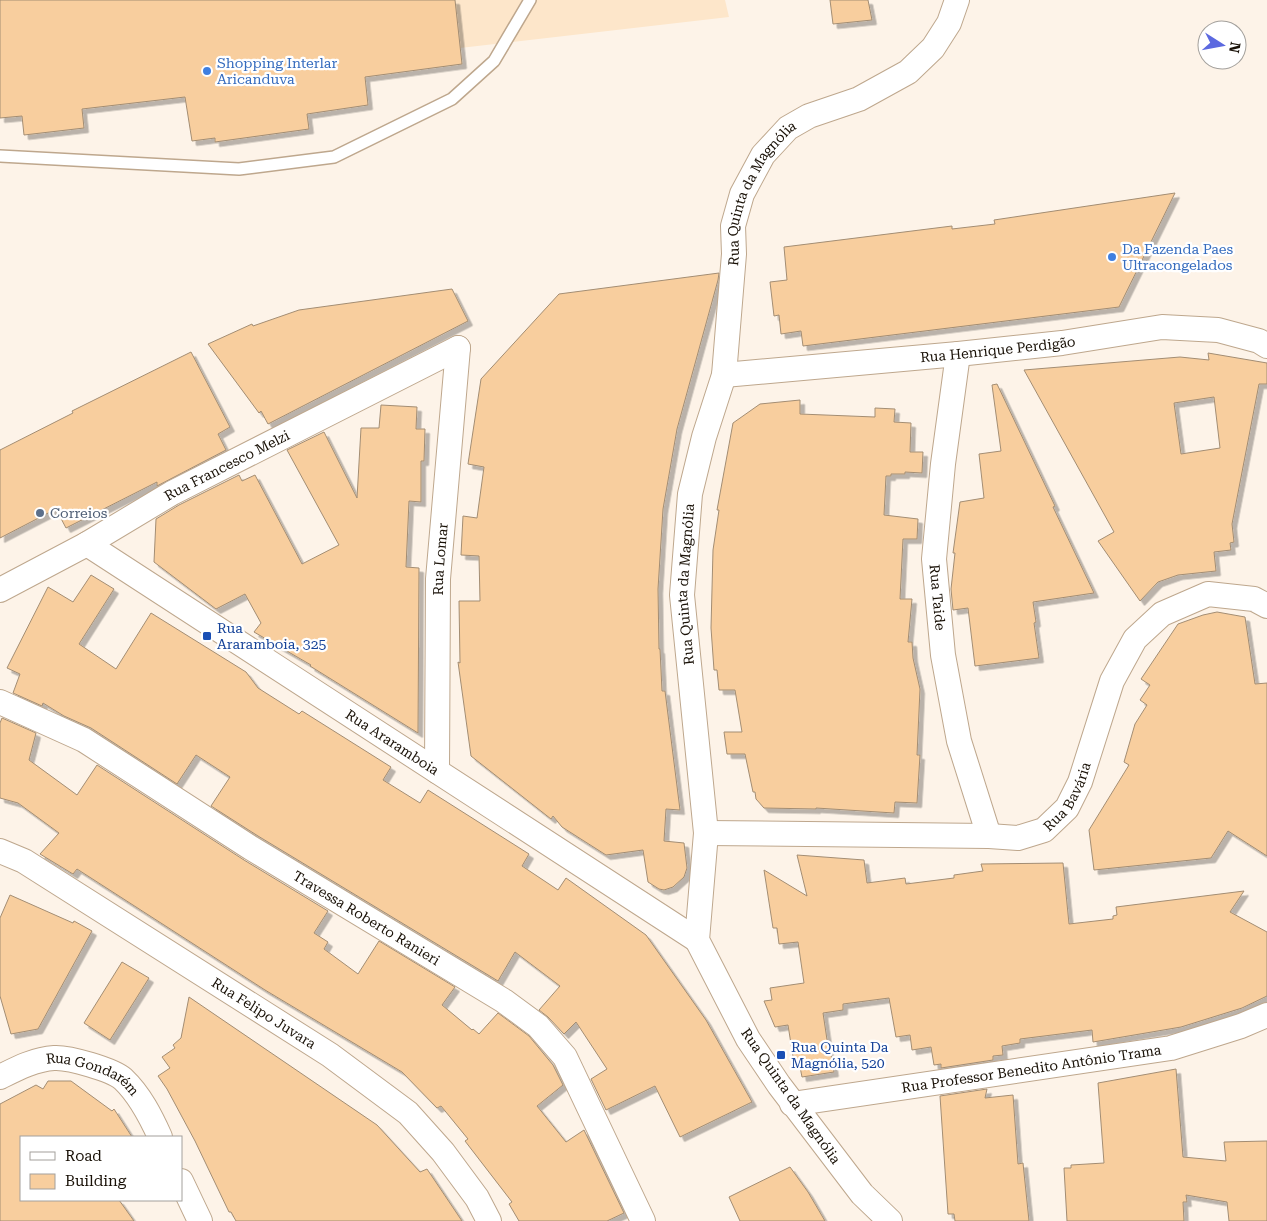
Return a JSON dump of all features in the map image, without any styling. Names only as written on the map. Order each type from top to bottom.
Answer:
[{"type":"street","name":"Rua Quinta da Magnólia","points":[[890,1221],[862,1194],[792,1104],[748,1039],[697,940],[706,833],[682,595],[690,494],[704,437],[724,375],[734,254],[733,226],[742,194],[763,155],[788,128],[809,116],[860,99],[908,72],[933,48],[949,23],[957,0]]},
{"type":"street","name":"Rua Henrique Perdigão","points":[[724,375],[1062,343],[1162,327],[1218,330],[1259,341],[1267,346]]},
{"type":"street","name":"Rua Francesco Melzi","points":[[0,590],[87,544],[172,493],[458,348]]},
{"type":"street","name":"Rua Lomar","points":[[437,771],[438,579],[458,348]]},
{"type":"street","name":"Rua Taide","points":[[958,354],[943,464],[934,559],[943,655],[960,741],[989,836]]},
{"type":"street","name":"Rua Araramboia","points":[[87,544],[697,940]]},
{"type":"street","name":"Rua Bavária","points":[[706,833],[989,836],[1018,838],[1044,830],[1067,808],[1080,782],[1112,681],[1135,639],[1162,614],[1208,594],[1254,599],[1267,606]]},
{"type":"street","name":"Travessa Roberto Ranieri","points":[[0,702],[84,740],[251,848],[504,1001],[538,1026],[565,1057],[643,1221]]},
{"type":"street","name":"Rua Felipo Juvara","points":[[0,850],[24,861],[330,1055],[408,1113],[443,1152],[477,1198],[489,1221]]},
{"type":"street","name":"Rua Professor Benedito Antônio Trama","points":[[792,1104],[1171,1048],[1241,1026],[1267,1015]]},
{"type":"street","name":"Rua Gondarém","points":[[0,1077],[22,1066],[54,1058],[106,1070],[122,1078],[137,1096],[150,1116],[160,1136]]},
{"type":"street","points":[[182,1183],[200,1221]]},
{"type":"lane","points":[[0,156],[239,169],[334,157],[452,99],[494,61],[530,0]]},
{"type":"shaded area","name":"Shopping Interlar Aricanduva","points":[[0,0],[725,0],[729,17],[0,101]]},
{"type":"building","name":"Shopping Interlar Aricanduva","points":[[0,0],[455,0],[462,64],[365,77],[368,105],[307,114],[309,129],[215,142],[215,138],[192,141],[185,97],[82,109],[84,128],[24,135],[22,116],[0,118]]},
{"type":"building","points":[[830,0],[868,0],[872,20],[833,24]]},
{"type":"building","points":[[1175,193],[1119,307],[803,346],[801,331],[781,334],[779,315],[774,316],[770,282],[787,280],[784,247],[952,226],[952,229],[995,224],[994,220]]},
{"type":"building","points":[[719,273],[677,429],[663,509],[658,589],[659,649],[662,691],[665,691],[680,810],[666,809],[664,841],[684,843],[687,868],[684,877],[673,887],[664,890],[648,882],[643,850],[606,855],[562,827],[553,816],[551,819],[471,756],[458,662],[460,663],[459,601],[480,601],[479,556],[461,555],[463,516],[477,518],[484,467],[468,464],[481,379],[559,294]]},
{"type":"building","points":[[452,289],[468,321],[268,424],[261,411],[259,413],[208,344],[252,324],[253,326],[299,310]]},
{"type":"building","points":[[191,352],[230,427],[218,434],[226,450],[157,486],[157,482],[66,528],[56,509],[0,538],[0,450],[73,413],[72,411]]},
{"type":"building","points":[[1208,353],[1267,363],[1267,384],[1259,384],[1232,524],[1234,542],[1230,543],[1231,550],[1214,552],[1216,571],[1178,575],[1158,582],[1140,601],[1098,541],[1114,532],[1024,370],[1180,357],[1209,360]],"holes":[[[1214,397],[1220,448],[1181,454],[1174,403]]]},
{"type":"building","points":[[997,384],[1094,593],[1033,602],[1039,658],[975,666],[968,608],[953,610],[951,589],[955,553],[953,553],[960,502],[984,498],[979,454],[1001,451],[992,385]]},
{"type":"building","points":[[800,400],[800,414],[875,417],[875,408],[895,409],[894,422],[911,423],[910,452],[923,452],[922,473],[905,472],[905,474],[886,476],[884,515],[918,519],[917,539],[903,539],[900,599],[912,599],[908,642],[912,642],[913,658],[920,689],[917,755],[920,755],[917,803],[895,802],[894,813],[816,808],[764,808],[756,799],[755,792],[753,792],[745,754],[727,754],[724,732],[742,732],[735,690],[719,690],[717,670],[714,670],[711,628],[713,550],[719,510],[717,510],[733,423],[760,404]]},
{"type":"building","points":[[381,405],[417,407],[416,429],[425,429],[424,461],[421,461],[421,502],[409,501],[406,567],[419,568],[418,733],[311,665],[254,632],[261,623],[245,594],[216,609],[154,562],[156,519],[179,505],[239,475],[242,481],[255,475],[302,564],[339,545],[287,450],[324,432],[357,498],[361,428],[379,428]]},
{"type":"building","points":[[91,575],[114,589],[79,644],[116,669],[151,613],[246,672],[258,688],[299,714],[302,711],[391,767],[383,780],[420,803],[428,790],[529,854],[522,866],[558,890],[566,878],[646,935],[706,1020],[752,1102],[680,1137],[655,1086],[606,1110],[591,1079],[607,1069],[576,1022],[564,1034],[539,1010],[560,986],[515,952],[498,981],[211,806],[230,777],[196,755],[177,784],[91,728],[64,716],[43,703],[42,706],[13,693],[20,674],[7,668],[48,587],[73,602]]},
{"type":"building","points":[[1217,612],[1245,617],[1255,684],[1267,683],[1267,856],[1228,831],[1211,858],[1094,870],[1089,830],[1129,765],[1124,762],[1135,724],[1147,705],[1140,700],[1150,685],[1141,679],[1178,624]]},
{"type":"building","points":[[2,718],[36,733],[29,760],[77,795],[97,765],[244,860],[328,911],[314,933],[328,942],[324,949],[358,974],[379,941],[455,987],[442,1005],[472,1030],[479,1034],[498,1013],[529,1036],[553,1065],[563,1085],[537,1106],[566,1142],[584,1130],[624,1213],[607,1221],[519,1221],[509,1204],[512,1202],[465,1141],[468,1139],[441,1106],[437,1108],[402,1072],[265,990],[77,869],[73,874],[40,854],[59,833],[18,803],[0,798],[0,723]]},
{"type":"building","points":[[797,855],[864,860],[867,883],[905,878],[906,884],[954,878],[954,875],[983,871],[981,864],[1063,863],[1069,924],[1113,919],[1113,916],[1117,915],[1116,907],[1244,891],[1230,912],[1267,932],[1267,996],[1242,1008],[1181,1027],[1093,1042],[1092,1030],[1020,1039],[1020,1043],[1002,1046],[1003,1055],[993,1056],[993,1060],[941,1068],[941,1064],[934,1065],[931,1047],[912,1050],[910,1035],[896,1037],[889,998],[843,1004],[843,1010],[823,1013],[834,1072],[802,1077],[799,1062],[794,1063],[788,1025],[775,1027],[764,1001],[772,1000],[770,988],[804,983],[798,942],[779,944],[777,928],[773,928],[764,870],[807,896]]},
{"type":"building","points":[[10,895],[73,923],[74,921],[92,931],[38,1029],[11,1034],[0,996],[0,918]]},
{"type":"building","points":[[122,962],[149,978],[110,1040],[84,1023]]},
{"type":"building","points":[[189,997],[377,1125],[420,1172],[427,1169],[462,1221],[236,1221],[231,1212],[229,1212],[195,1141],[158,1076],[170,1068],[162,1057],[175,1048],[173,1045],[181,1038]]},
{"type":"building","points":[[1176,1069],[1183,1157],[1226,1161],[1224,1142],[1267,1141],[1267,1221],[1229,1221],[1227,1202],[1186,1195],[1187,1202],[1183,1202],[1184,1221],[1067,1221],[1064,1168],[1071,1168],[1071,1165],[1104,1163],[1098,1083]]},
{"type":"building","points":[[48,1081],[71,1081],[112,1111],[114,1109],[131,1136],[20,1136],[20,1201],[120,1201],[134,1221],[0,1221],[0,1104],[36,1085],[43,1089]]},
{"type":"building","points":[[987,1089],[985,1098],[1013,1095],[1018,1164],[1023,1163],[1029,1221],[955,1221],[954,1214],[948,1214],[940,1096]]},
{"type":"building","points":[[790,1167],[808,1192],[825,1221],[740,1221],[729,1197]]},
{"type":"place","name":"Shopping Interlar Aricanduva","points":[[207,71]]},
{"type":"place","name":"Da Fazenda Paes Ultracongelados","points":[[1112,257]]},
{"type":"place","name":"Correios","points":[[40,513]]},
{"type":"place","name":"Rua Araramboia, 325","points":[[207,636]]},
{"type":"place","name":"Rua Quinta Da Magnólia, 520","points":[[781,1055]]}]
